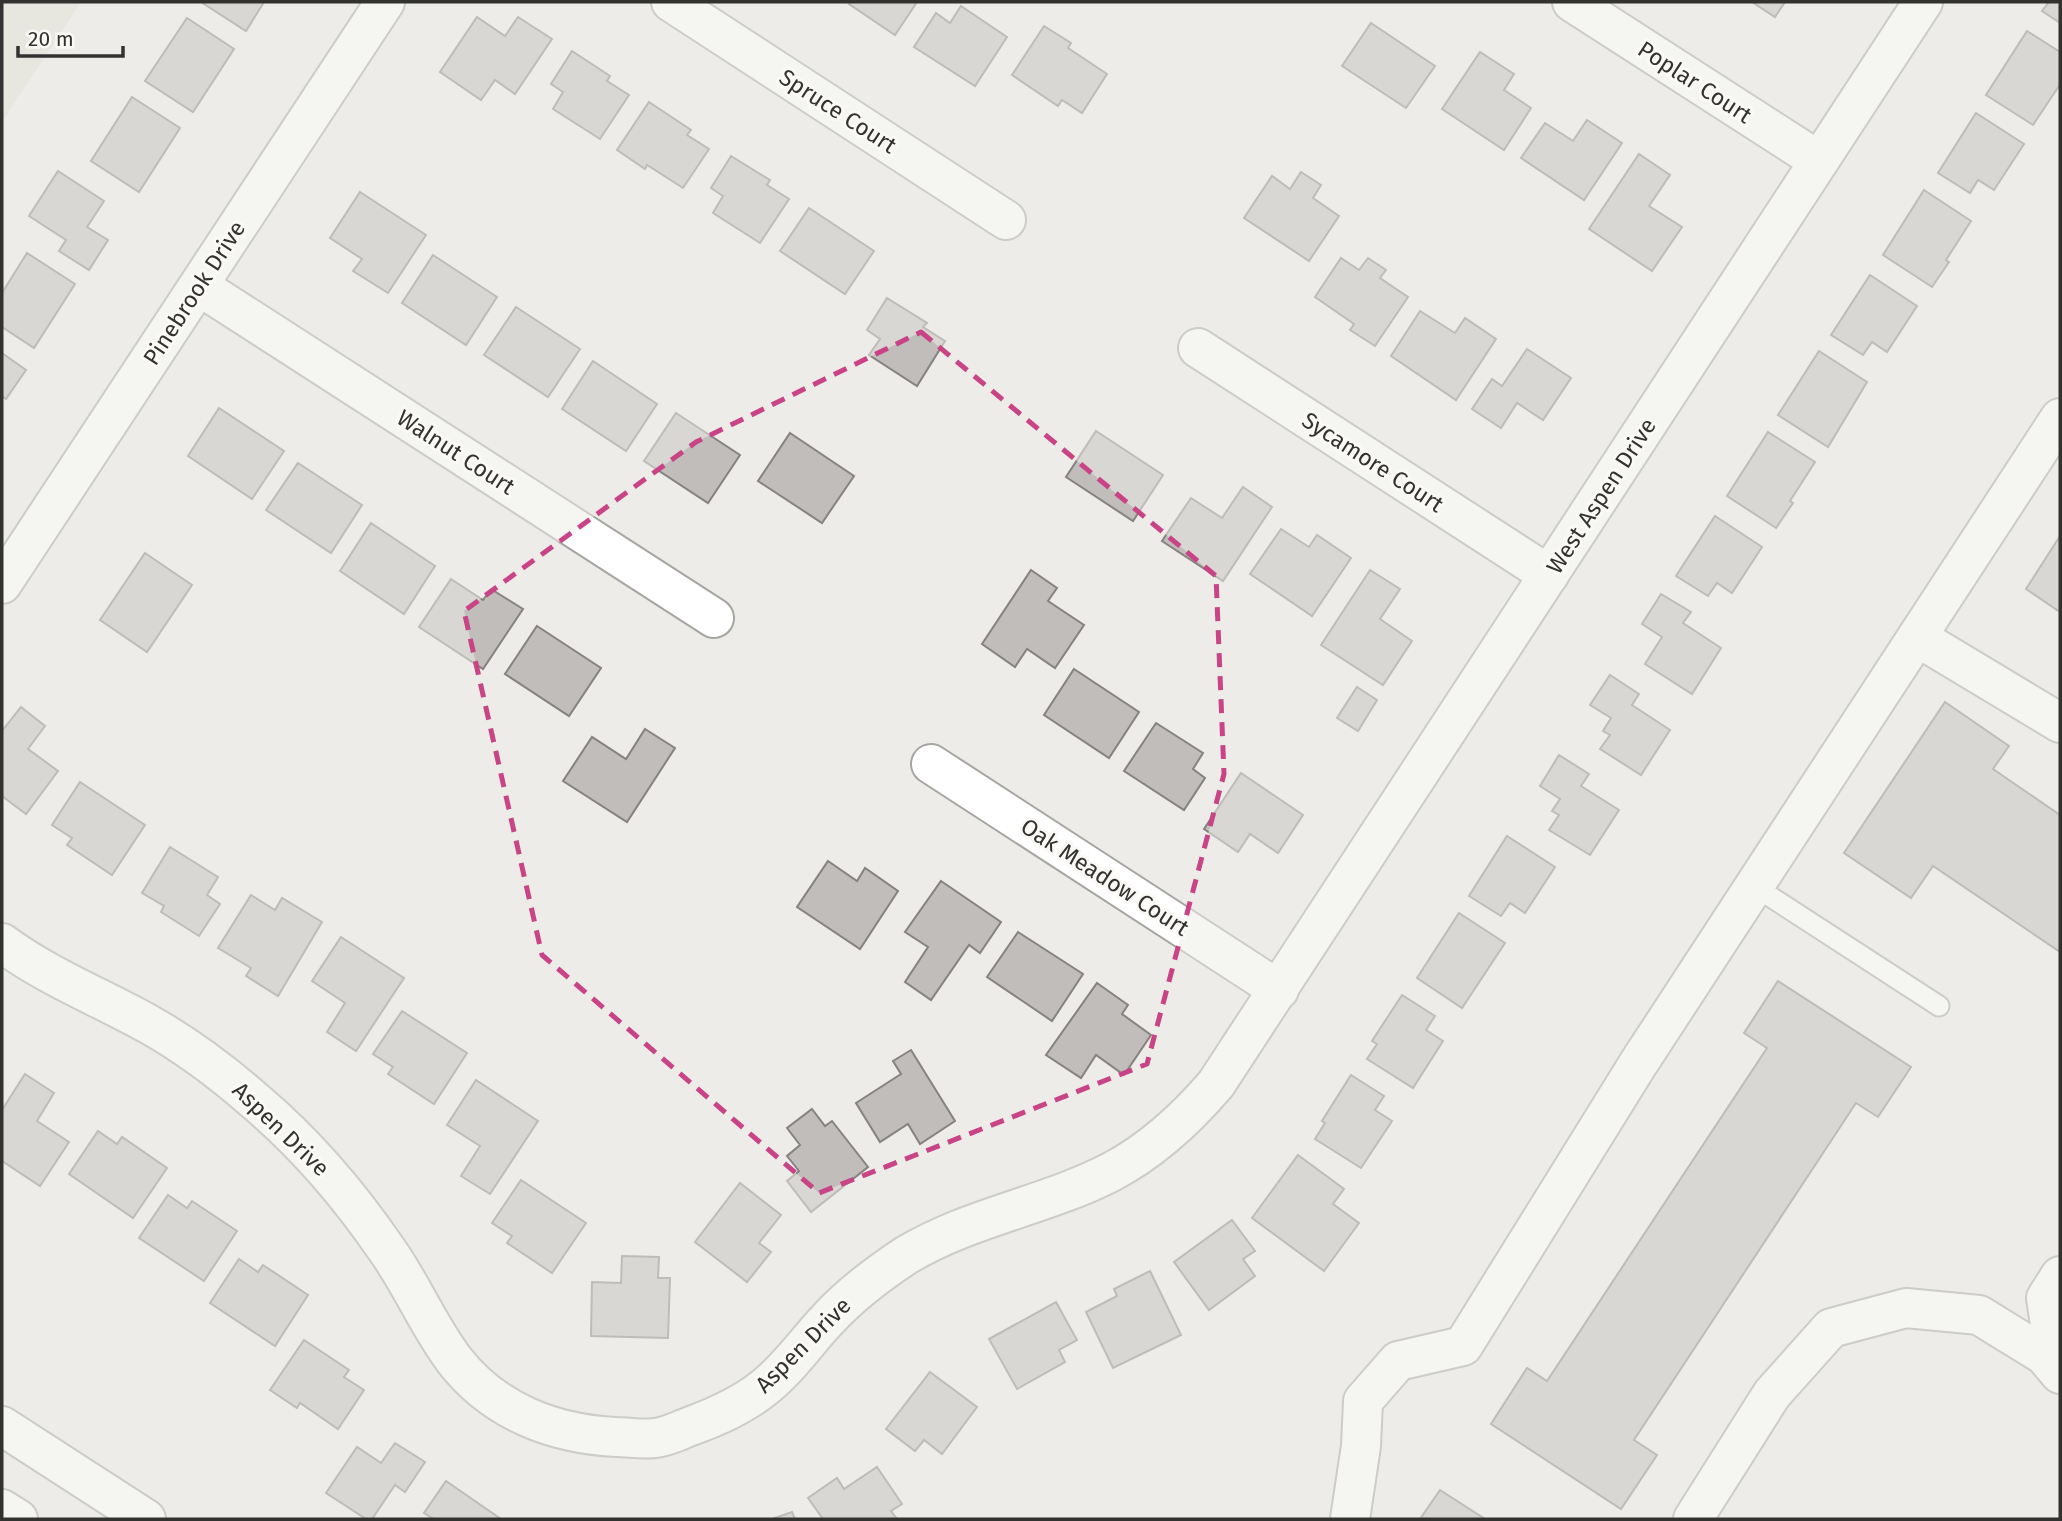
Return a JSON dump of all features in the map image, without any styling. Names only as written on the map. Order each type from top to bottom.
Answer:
[{"type":"street","name":"Pinebrook Drive","points":[[2,584],[385,2]]},
{"type":"street","name":"Spruce Court","points":[[671,2],[1006,220]]},
{"type":"street","name":"Poplar Court","points":[[1572,2],[1819,161]]},
{"type":"street","name":"West Aspen Drive","points":[[1279,990],[1923,2]]},
{"type":"street","name":"Walnut Court","points":[[199,286],[714,618]]},
{"type":"street","name":"Sycamore Court","points":[[1198,348],[1549,575]]},
{"type":"street","points":[[1350,1519],[1361,1446],[1363,1401],[1398,1361],[1464,1346],[1638,1064],[2060,418]]},
{"type":"street","points":[[1917,638],[2060,723]]},
{"type":"street","name":"Oak Meadow Court","points":[[931,764],[1279,990]]},
{"type":"street","name":"Aspen Drive","points":[[2,943],[59,979],[151,1025],[228,1077],[259,1103],[300,1143],[363,1215],[394,1259],[442,1341],[457,1363],[478,1385],[513,1411],[560,1430],[587,1435],[655,1438],[733,1409],[766,1386],[830,1316],[866,1284],[905,1257],[942,1236],[1101,1176],[1156,1144],[1191,1113],[1216,1084],[1279,990]]},
{"type":"street","points":[[2054,1347],[2046,1298],[2060,1276]]},
{"type":"street","points":[[1693,1519],[1772,1394],[1831,1328],[1906,1308],[1979,1315],[2054,1347]]},
{"type":"street","points":[[2,1426],[146,1519]]},
{"type":"street","points":[[2,1509],[18,1519]]},
{"type":"lane","points":[[1754,886],[1939,1006]]},
{"type":"highlighted area","points":[[921,332],[1216,576],[1224,774],[1147,1064],[819,1193],[542,955],[464,611],[696,442]]},
{"type":"shaded area","points":[[2,2],[81,2],[2,122]]},
{"type":"building","points":[[201,2],[264,2],[246,31]]},
{"type":"building","points":[[917,2],[895,35],[849,4]]},
{"type":"building","points":[[1752,2],[1785,2],[1775,17]]},
{"type":"building","points":[[2049,2],[2060,2],[2060,23],[2042,11]]},
{"type":"building","points":[[961,6],[1007,37],[975,86],[914,47],[936,13],[950,23]]},
{"type":"building","points":[[477,17],[505,36],[518,17],[552,39],[515,94],[495,80],[481,100],[440,72]]},
{"type":"building","points":[[187,18],[234,49],[193,112],[145,81]]},
{"type":"building","points":[[1371,23],[1435,66],[1406,108],[1342,66]]},
{"type":"building","points":[[1044,26],[1071,43],[1068,48],[1107,74],[1082,113],[1062,100],[1058,106],[1012,75]]},
{"type":"building","points":[[2027,31],[2060,52],[2060,88],[2059,86],[2033,125],[1986,95]]},
{"type":"building","points":[[572,51],[610,76],[607,81],[629,95],[600,139],[553,109],[563,92],[551,84]]},
{"type":"building","points":[[1480,52],[1514,74],[1504,90],[1531,108],[1504,150],[1442,109]]},
{"type":"building","points":[[132,97],[180,128],[139,192],[91,161]]},
{"type":"building","points":[[649,102],[691,130],[687,135],[709,149],[683,188],[647,165],[645,169],[617,150]]},
{"type":"building","points":[[1976,113],[2024,144],[1994,190],[1978,180],[1970,193],[1938,173]]},
{"type":"building","points":[[1587,120],[1622,143],[1584,200],[1521,158],[1545,123],[1573,141]]},
{"type":"building","points":[[1639,154],[1670,175],[1649,206],[1682,227],[1652,271],[1589,229]]},
{"type":"building","points":[[731,156],[770,180],[767,185],[789,199],[760,243],[713,213],[723,196],[711,188]]},
{"type":"building","points":[[58,171],[104,201],[87,227],[108,240],[89,270],[59,251],[66,240],[29,216]]},
{"type":"building","points":[[1301,172],[1321,185],[1313,198],[1339,216],[1309,261],[1244,218],[1272,176],[1290,189]]},
{"type":"building","points":[[1924,190],[1971,221],[1932,287],[1883,255]]},
{"type":"building","points":[[360,192],[426,235],[388,293],[353,271],[362,259],[330,238]]},
{"type":"building","points":[[809,208],[874,251],[845,294],[780,251]]},
{"type":"building","points":[[27,253],[75,284],[34,348],[2,327],[2,293]]},
{"type":"building","points":[[433,255],[497,297],[466,345],[402,303]]},
{"type":"building","points":[[1341,258],[1359,270],[1368,258],[1386,270],[1380,278],[1408,297],[1375,346],[1350,330],[1354,324],[1315,297]]},
{"type":"building","points":[[1870,275],[1917,306],[1887,352],[1872,342],[1863,355],[1831,335]]},
{"type":"building","points":[[887,298],[927,323],[923,327],[945,341],[917,386],[869,355],[880,339],[867,330]]},
{"type":"building","points":[[516,307],[580,349],[548,397],[484,355]]},
{"type":"building","points":[[1420,311],[1455,333],[1465,318],[1496,339],[1456,400],[1391,356]]},
{"type":"building","points":[[1527,349],[1571,378],[1543,420],[1517,403],[1501,428],[1472,409],[1492,379],[1502,386]]},
{"type":"building","points":[[1819,351],[1867,382],[1828,447],[1778,415]]},
{"type":"building","points":[[2,353],[26,370],[6,399],[2,396]]},
{"type":"building","points":[[593,361],[657,404],[626,451],[562,409]]},
{"type":"building","points":[[219,408],[284,451],[252,499],[188,456]]},
{"type":"building","points":[[676,413],[740,455],[708,503],[644,461]]},
{"type":"building","points":[[1096,431],[1163,475],[1133,521],[1066,477]]},
{"type":"building","points":[[1768,432],[1815,462],[1776,528],[1727,496]]},
{"type":"building","points":[[790,433],[854,476],[822,523],[758,481]]},
{"type":"building","points":[[298,463],[362,505],[331,553],[266,510]]},
{"type":"building","points":[[1243,487],[1272,507],[1223,581],[1162,541],[1191,498],[1222,518]]},
{"type":"building","points":[[1715,516],[1762,547],[1732,593],[1717,583],[1708,596],[1676,576]]},
{"type":"building","points":[[371,523],[435,566],[404,614],[340,571]]},
{"type":"building","points":[[1281,529],[1309,547],[1317,535],[1351,558],[1312,616],[1250,574]]},
{"type":"building","points":[[2060,536],[2060,612],[2026,589]]},
{"type":"building","points":[[145,553],[192,585],[147,652],[100,620]]},
{"type":"building","points":[[1031,570],[1057,588],[1048,601],[1084,625],[1055,668],[1027,649],[1015,667],[982,644]]},
{"type":"building","points":[[1370,570],[1400,589],[1380,619],[1412,641],[1383,685],[1321,645]]},
{"type":"building","points":[[451,579],[483,600],[491,589],[523,609],[483,669],[419,627]]},
{"type":"building","points":[[1661,594],[1691,612],[1683,623],[1721,648],[1692,694],[1645,664],[1662,637],[1642,624]]},
{"type":"building","points":[[537,626],[601,668],[569,716],[505,674]]},
{"type":"building","points":[[1074,669],[1139,712],[1109,758],[1044,715]]},
{"type":"building","points":[[1610,675],[1639,694],[1632,705],[1670,730],[1641,775],[1600,749],[1610,735],[1603,731],[1611,718],[1590,705]]},
{"type":"building","points":[[1357,687],[1377,700],[1358,731],[1337,718]]},
{"type":"building","points":[[1945,702],[2009,746],[1993,769],[2060,815],[2060,952],[1933,866],[1911,898],[1844,853]]},
{"type":"building","points":[[21,707],[45,726],[28,749],[58,771],[26,814],[2,796],[2,731]]},
{"type":"building","points":[[1156,723],[1203,753],[1193,769],[1205,778],[1184,810],[1124,771]]},
{"type":"building","points":[[645,729],[675,748],[627,822],[563,781],[592,737],[626,759]]},
{"type":"building","points":[[1559,755],[1589,774],[1581,786],[1619,810],[1590,855],[1549,830],[1559,815],[1552,811],[1560,799],[1540,786]]},
{"type":"building","points":[[1241,773],[1303,815],[1278,853],[1250,834],[1238,852],[1204,829]]},
{"type":"building","points":[[80,782],[145,825],[112,875],[67,845],[72,838],[52,825]]},
{"type":"building","points":[[1507,836],[1555,867],[1525,913],[1510,903],[1501,916],[1469,896]]},
{"type":"building","points":[[170,847],[218,877],[207,895],[220,904],[199,936],[161,912],[164,906],[142,893]]},
{"type":"building","points":[[828,861],[857,881],[865,868],[898,891],[860,949],[797,907]]},
{"type":"building","points":[[941,881],[1001,922],[980,953],[969,945],[931,1000],[905,982],[928,947],[905,932]]},
{"type":"building","points":[[251,895],[275,910],[282,898],[322,922],[278,996],[246,976],[251,968],[218,948]]},
{"type":"building","points":[[1459,913],[1505,943],[1462,1008],[1417,978]]},
{"type":"building","points":[[1018,932],[1083,974],[1052,1021],[987,977]]},
{"type":"building","points":[[341,937],[404,978],[356,1051],[327,1032],[345,1003],[312,981]]},
{"type":"building","points":[[1778,981],[1911,1067],[1878,1117],[1856,1103],[1634,1440],[1657,1455],[1621,1509],[1491,1424],[1527,1368],[1547,1381],[1767,1048],[1744,1033]]},
{"type":"building","points":[[1097,983],[1128,1005],[1122,1014],[1151,1035],[1124,1075],[1096,1055],[1081,1078],[1046,1055]]},
{"type":"building","points":[[1402,995],[1435,1016],[1426,1030],[1443,1041],[1413,1088],[1367,1059],[1377,1044],[1372,1041]]},
{"type":"building","points":[[402,1011],[467,1053],[434,1104],[388,1074],[393,1067],[373,1054]]},
{"type":"building","points":[[911,1050],[955,1121],[920,1144],[908,1124],[880,1142],[856,1103],[901,1074],[893,1061]]},
{"type":"building","points":[[25,1074],[54,1093],[37,1121],[69,1142],[40,1186],[2,1161],[2,1110]]},
{"type":"building","points":[[1351,1075],[1384,1096],[1375,1110],[1392,1121],[1361,1168],[1315,1139],[1325,1123],[1322,1121]]},
{"type":"building","points":[[476,1080],[538,1121],[490,1194],[461,1176],[480,1146],[447,1125]]},
{"type":"building","points":[[812,1109],[825,1126],[832,1121],[868,1167],[811,1212],[787,1181],[799,1171],[787,1156],[800,1145],[787,1128]]},
{"type":"building","points":[[98,1131],[117,1144],[122,1137],[167,1168],[133,1218],[69,1174]]},
{"type":"building","points":[[1298,1155],[1344,1189],[1333,1204],[1359,1223],[1324,1271],[1252,1218]]},
{"type":"building","points":[[521,1180],[586,1223],[552,1273],[507,1243],[512,1236],[492,1223]]},
{"type":"building","points":[[740,1183],[781,1215],[759,1243],[771,1252],[747,1282],[695,1242]]},
{"type":"building","points":[[168,1195],[187,1208],[192,1201],[237,1231],[204,1281],[139,1238]]},
{"type":"building","points":[[1232,1220],[1255,1251],[1243,1259],[1255,1276],[1209,1310],[1174,1262]]},
{"type":"building","points":[[622,1256],[659,1257],[658,1278],[670,1278],[668,1338],[591,1336],[592,1282],[621,1283]]},
{"type":"building","points":[[239,1259],[258,1272],[263,1265],[308,1295],[275,1346],[210,1303]]},
{"type":"building","points":[[1150,1271],[1181,1335],[1113,1368],[1086,1312],[1117,1296],[1114,1289]]},
{"type":"building","points":[[1056,1302],[1077,1340],[1059,1350],[1065,1362],[1017,1389],[989,1339]]},
{"type":"building","points":[[304,1340],[349,1370],[344,1377],[364,1390],[338,1429],[300,1403],[297,1408],[270,1390]]},
{"type":"building","points":[[930,1372],[977,1407],[942,1454],[924,1440],[915,1451],[886,1429]]},
{"type":"building","points":[[395,1443],[425,1462],[405,1492],[395,1485],[372,1519],[366,1519],[326,1493],[357,1447],[381,1463]]},
{"type":"building","points":[[877,1467],[902,1504],[891,1511],[897,1519],[823,1519],[808,1498],[837,1478],[844,1489]]},
{"type":"building","points":[[446,1481],[501,1519],[434,1519],[424,1513]]},
{"type":"building","points":[[1440,1490],[1485,1519],[1420,1519]]},
{"type":"building","points":[[792,1512],[795,1519],[772,1519]]}]
